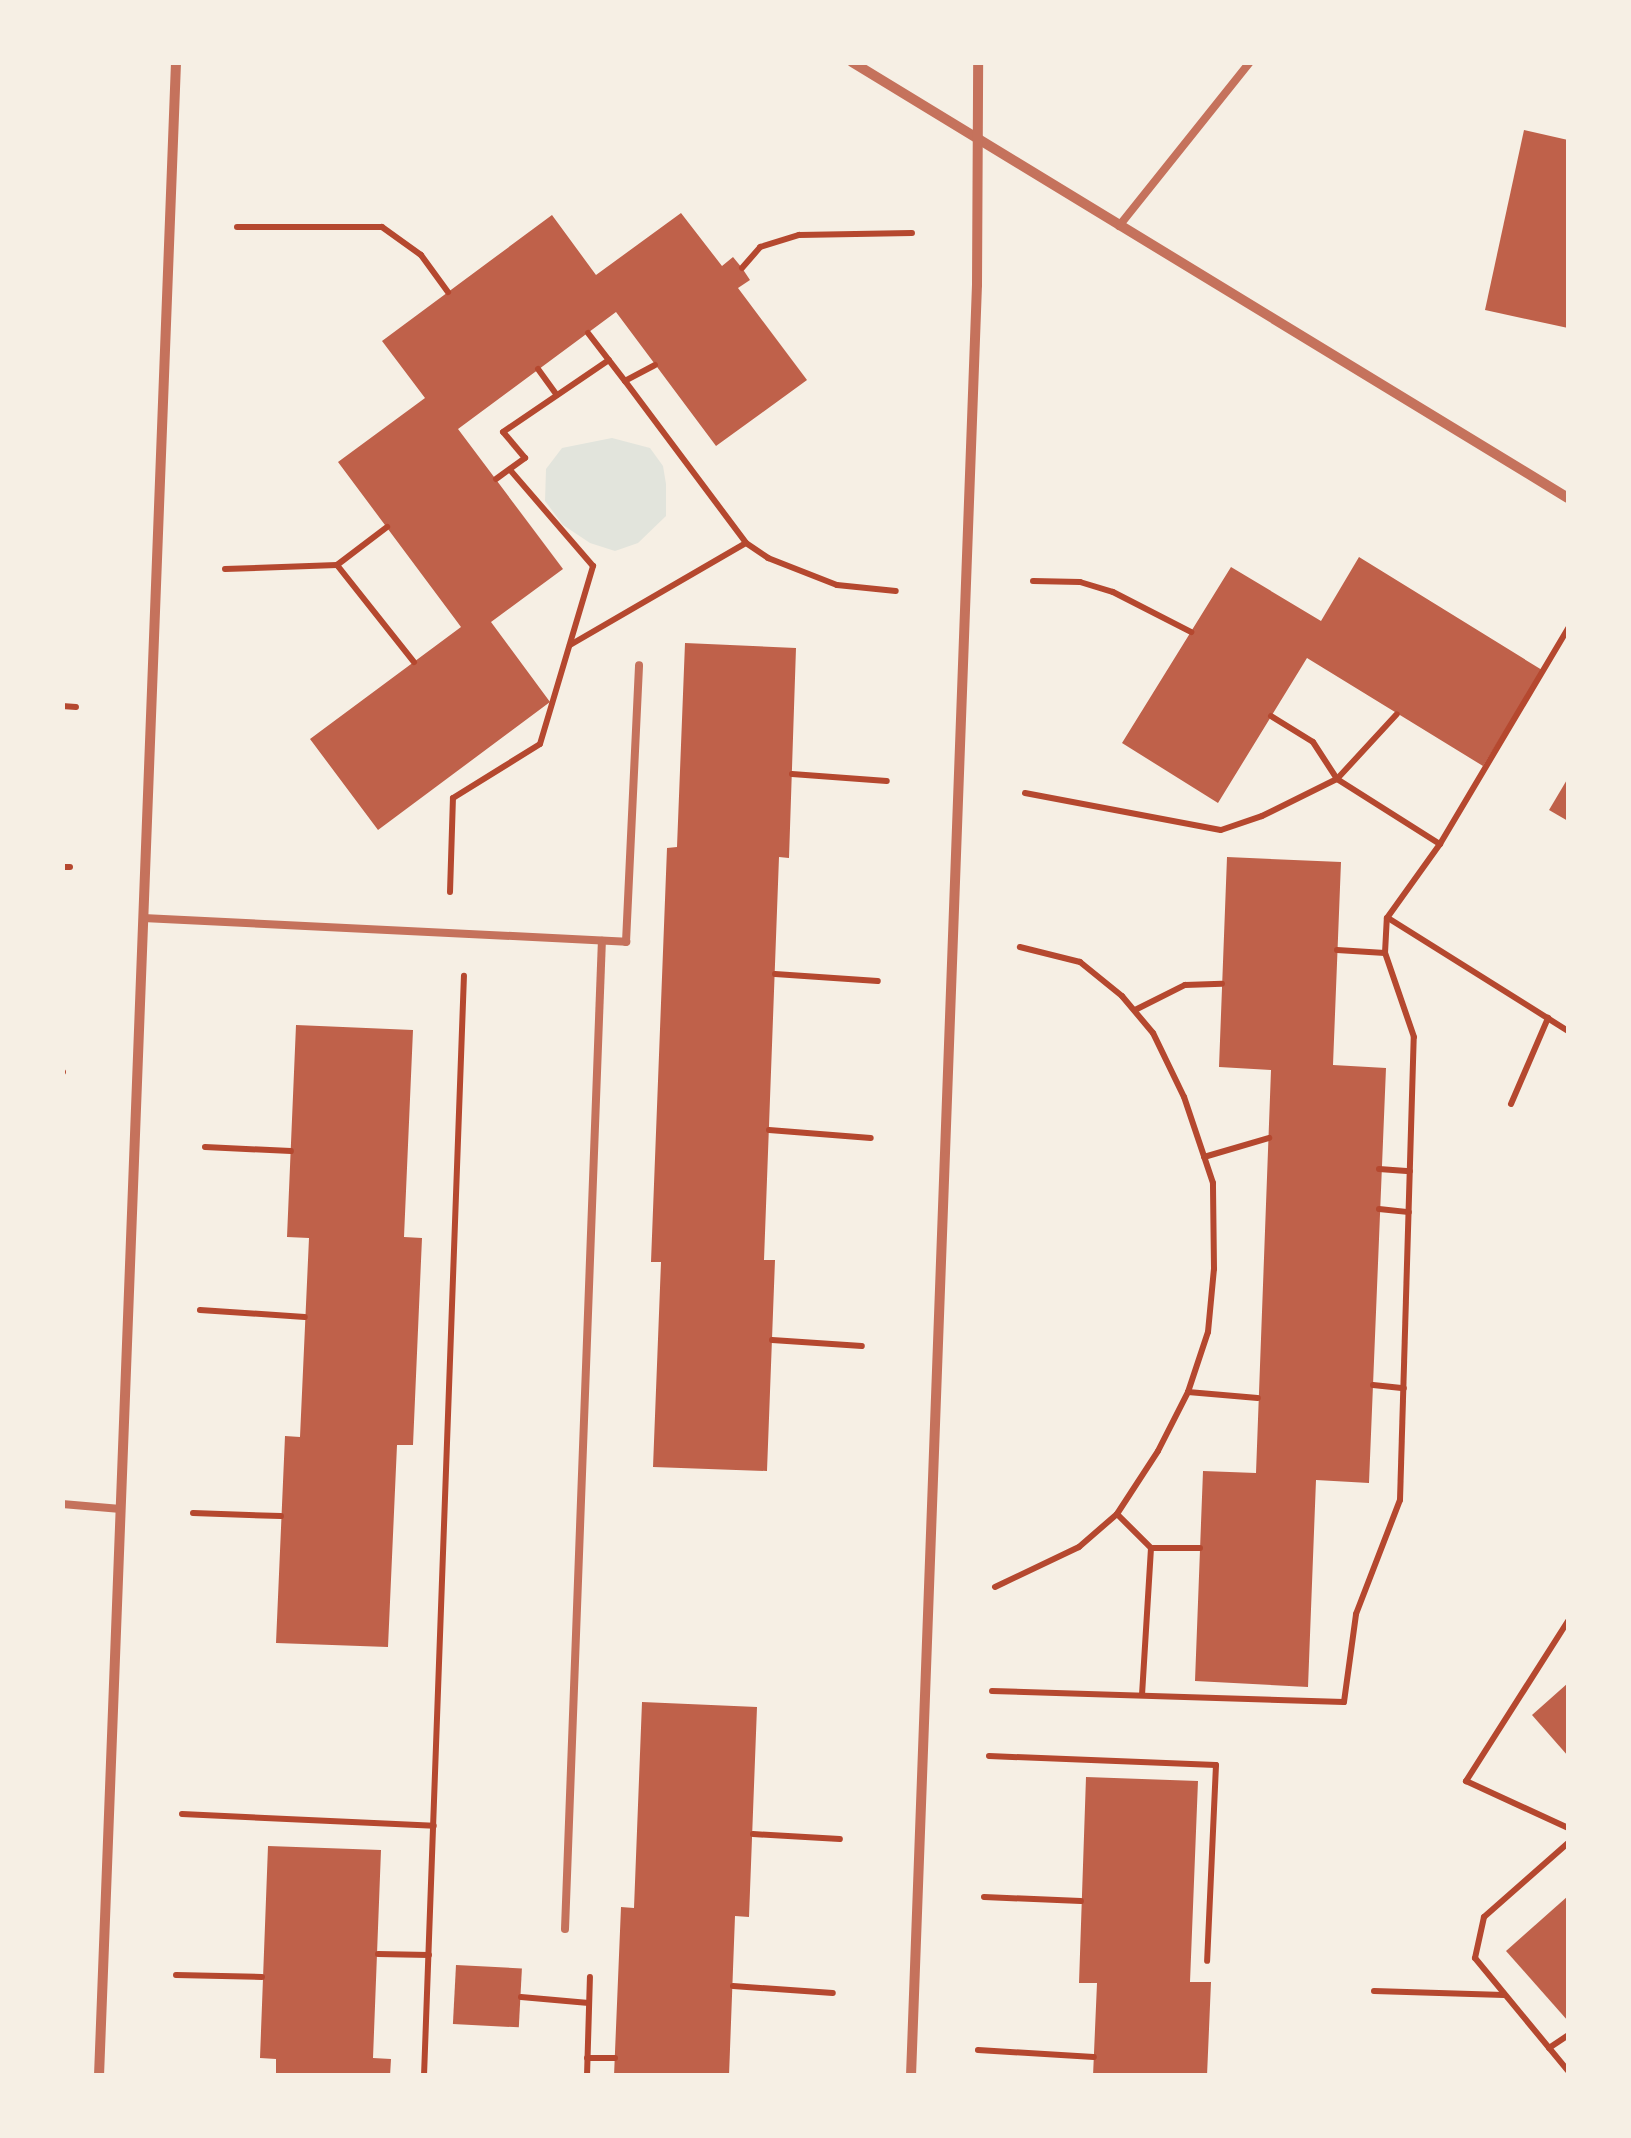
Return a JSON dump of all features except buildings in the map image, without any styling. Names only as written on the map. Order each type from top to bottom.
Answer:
[{"type":"street","points":[[99,2076],[176,62]]},
{"type":"street","points":[[852,62],[1568,498]]},
{"type":"street","points":[[910,2076],[977,285],[978,62]]},
{"type":"lane","points":[[1118,226],[1250,62]]},
{"type":"lane","points":[[143,918],[626,942],[639,665]]},
{"type":"lane","points":[[565,1929],[602,940]]},
{"type":"lane","points":[[62,1504],[121,1508]]},
{"type":"path","points":[[238,228],[382,227],[422,255],[448,292]]},
{"type":"path","points":[[742,268],[760,248],[799,235],[912,233]]},
{"type":"path","points":[[588,333],[746,544],[768,558],[837,585],[896,591]]},
{"type":"path","points":[[496,479],[524,458],[503,432],[609,360]]},
{"type":"path","points":[[625,382],[655,365]]},
{"type":"path","points":[[538,370],[557,395]]},
{"type":"path","points":[[449,933],[453,798],[540,744],[593,566],[510,470]]},
{"type":"path","points":[[226,569],[337,565],[387,527]]},
{"type":"path","points":[[570,645],[746,544]]},
{"type":"path","points":[[337,565],[414,662]]},
{"type":"path","points":[[1033,580],[1080,582],[1113,592],[1191,632]]},
{"type":"path","points":[[992,1690],[1344,1702],[1356,1614],[1400,1500],[1414,1037],[1385,953],[1387,918],[1440,844],[1568,628]]},
{"type":"path","points":[[62,706],[76,707]]},
{"type":"path","points":[[1025,793],[1220,830],[1262,816],[1337,779],[1397,714]]},
{"type":"path","points":[[1271,716],[1313,742],[1337,779],[1440,844]]},
{"type":"path","points":[[792,774],[887,782]]},
{"type":"path","points":[[1387,918],[1568,1031]]},
{"type":"path","points":[[995,1587],[1079,1546],[1117,1514],[1158,1451],[1188,1392],[1208,1332],[1214,1269],[1213,1183],[1184,1098],[1154,1033],[1135,1010],[1080,962],[1020,948]]},
{"type":"path","points":[[1337,950],[1385,953]]},
{"type":"path","points":[[424,2076],[464,968]]},
{"type":"path","points":[[775,974],[878,981]]},
{"type":"path","points":[[1135,1010],[1185,985],[1222,984]]},
{"type":"path","points":[[1511,1104],[1548,1018]]},
{"type":"path","points":[[769,1130],[871,1138]]},
{"type":"path","points":[[1204,1157],[1269,1138]]},
{"type":"path","points":[[205,1147],[291,1151]]},
{"type":"path","points":[[1380,1168],[1410,1171]]},
{"type":"path","points":[[1379,1210],[1408,1212]]},
{"type":"path","points":[[200,1310],[305,1317]]},
{"type":"path","points":[[772,1340],[862,1346]]},
{"type":"path","points":[[1373,1386],[1404,1388]]},
{"type":"path","points":[[1188,1392],[1258,1398]]},
{"type":"path","points":[[193,1513],[281,1516]]},
{"type":"path","points":[[1117,1514],[1151,1548],[1200,1548]]},
{"type":"path","points":[[1142,1695],[1151,1548]]},
{"type":"path","points":[[1568,1621],[1466,1781],[1568,1828]]},
{"type":"path","points":[[990,1756],[1216,1765],[1207,1961]]},
{"type":"path","points":[[182,1814],[434,1826]]},
{"type":"path","points":[[753,1834],[840,1839]]},
{"type":"path","points":[[1568,1843],[1484,1917],[1475,1958],[1568,2071]]},
{"type":"path","points":[[984,1897],[1082,1901]]},
{"type":"path","points":[[378,1954],[429,1955]]},
{"type":"path","points":[[176,1974],[262,1977]]},
{"type":"path","points":[[586,2076],[590,1977]]},
{"type":"path","points":[[732,1986],[833,1993]]},
{"type":"path","points":[[1374,1991],[1505,1996]]},
{"type":"path","points":[[521,1997],[589,2002]]},
{"type":"path","points":[[1549,2048],[1568,2035]]},
{"type":"path","points":[[978,2050],[1094,2058]]},
{"type":"path","points":[[587,2058],[615,2058]]},
{"type":"shaded area","points":[[612,438],[650,448],[663,466],[666,484],[666,516],[638,543],[615,551],[590,543],[563,525],[545,501],[546,469],[562,448]]}]
